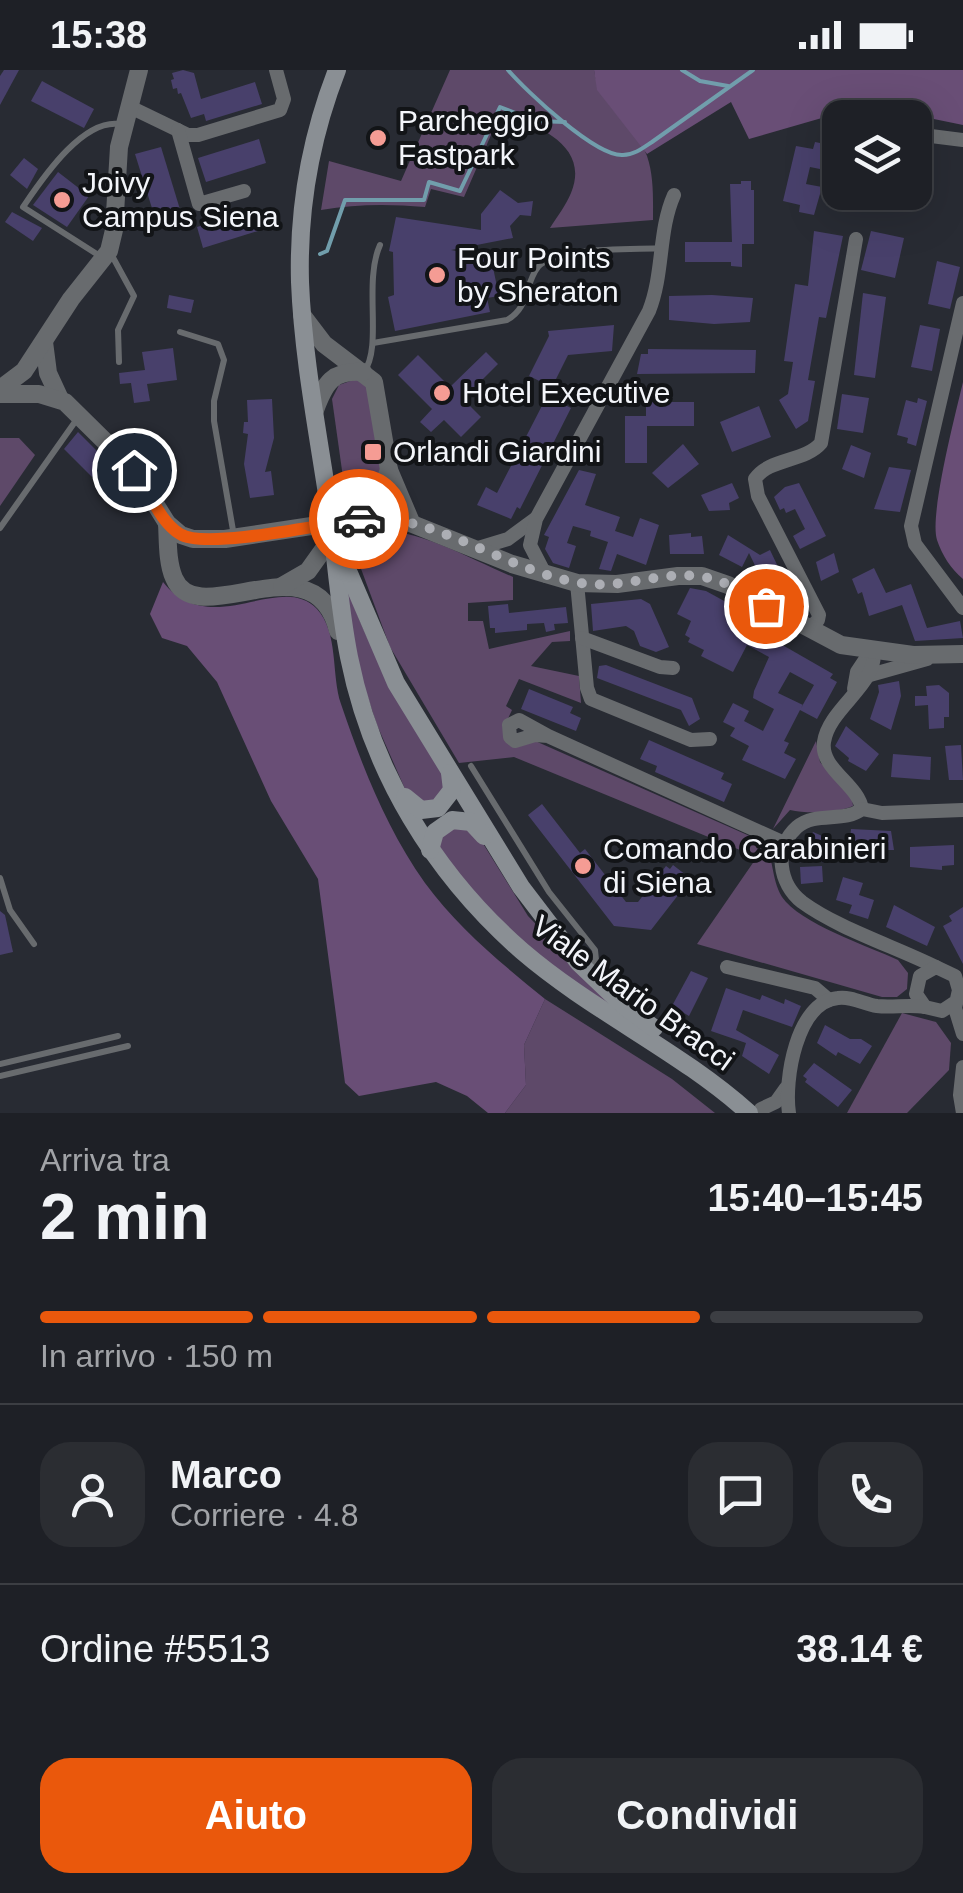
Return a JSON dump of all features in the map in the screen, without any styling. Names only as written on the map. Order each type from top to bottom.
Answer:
[{"type":"main road","name":"Viale Mario Bracci","points":[[337,70],[317,126],[306,179],[299,268],[339,603],[349,659],[376,749],[430,850],[454,882],[522,950],[759,1112]]},
{"type":"main road","name":"Viale Mario Bracci","points":[[333,536],[385,664],[548,926],[588,972],[628,1009],[714,1070],[759,1112]]},
{"type":"main road","points":[[376,749],[401,793],[421,810],[438,808],[448,798],[452,790],[448,769]]},
{"type":"main road","points":[[430,850],[436,832],[445,823],[458,819],[474,826],[502,854]]},
{"type":"street","points":[[27,393],[35,385],[44,350],[71,299],[106,255],[127,116],[140,70]]},
{"type":"street","points":[[127,116],[198,135],[280,110],[284,102],[276,70]]},
{"type":"street","points":[[178,130],[199,204],[244,191]]},
{"type":"street","points":[[932,136],[963,140]]},
{"type":"street","points":[[512,564],[530,545],[536,518],[649,311],[659,285],[674,195]]},
{"type":"street","points":[[810,628],[818,615],[758,496],[756,479],[762,470],[812,451],[821,443],[856,239]]},
{"type":"street","points":[[963,303],[911,532],[924,558],[963,608]]},
{"type":"street","points":[[302,315],[324,344],[376,385],[389,470],[411,522]]},
{"type":"street","points":[[0,397],[44,350]]},
{"type":"street","points":[[44,350],[59,404]]},
{"type":"street","points":[[24,371],[22,384],[27,393]]},
{"type":"street","points":[[314,410],[324,385],[332,377],[343,372],[363,372]]},
{"type":"street","points":[[0,397],[27,393],[59,404],[79,418],[134,470],[167,523],[189,538],[234,538],[372,517],[411,522],[546,576],[577,583],[617,584],[706,577],[841,645],[963,654]]},
{"type":"street","points":[[0,397],[31,404],[59,404]]},
{"type":"street","points":[[372,517],[389,470]]},
{"type":"street","points":[[475,549],[508,539],[536,518]]},
{"type":"street","points":[[167,523],[172,574],[184,590],[207,596],[281,587],[308,591],[328,603],[349,659]]},
{"type":"street","points":[[281,587],[308,571],[333,536]]},
{"type":"street","points":[[184,590],[180,570],[189,538]]},
{"type":"street","points":[[508,539],[512,564]]},
{"type":"street","points":[[530,545],[546,576]]},
{"type":"street","points":[[577,583],[588,692],[593,700],[691,740],[710,739]]},
{"type":"street","points":[[810,628],[834,631],[873,648]]},
{"type":"street","points":[[582,638],[660,668],[673,668]]},
{"type":"street","points":[[841,645],[863,673]]},
{"type":"street","points":[[862,809],[859,797],[824,752],[827,733],[863,673],[876,660],[873,648]]},
{"type":"street","points":[[863,673],[936,655]]},
{"type":"street","points":[[548,736],[784,843]]},
{"type":"street","points":[[948,1007],[960,990],[950,969],[901,951],[800,900],[783,875],[781,859],[784,843],[793,830],[808,820],[854,814],[862,809],[882,813],[963,810]]},
{"type":"street","points":[[901,951],[912,963],[918,999],[924,1007]]},
{"type":"street","points":[[727,967],[815,988],[829,1000]]},
{"type":"street","points":[[896,1006],[924,972],[950,969]]},
{"type":"street","points":[[790,1113],[786,1088],[790,1060],[813,1015],[829,1000],[841,998],[878,1006],[948,1007]]},
{"type":"street","points":[[948,1007],[960,1029]]},
{"type":"street","points":[[963,1067],[963,1113]]},
{"type":"street","points":[[759,1112],[776,1102],[786,1088]]},
{"type":"lane","points":[[120,362],[118,334],[134,296],[116,260],[23,207],[46,174],[84,136],[127,116]]},
{"type":"lane","points":[[363,372],[370,362],[371,270],[380,245]]},
{"type":"lane","points":[[372,343],[507,320],[524,306],[538,267],[554,257],[663,248]]},
{"type":"lane","points":[[180,332],[218,344],[224,354],[213,410],[234,538]]},
{"type":"lane","points":[[0,528],[79,418]]},
{"type":"lane","points":[[471,766],[538,876],[597,954],[588,972]]},
{"type":"lane","points":[[482,821],[500,813]]},
{"type":"lane","points":[[521,887],[538,876]]},
{"type":"lane","points":[[0,878],[10,910],[34,944]]},
{"type":"lane","points":[[0,1064],[118,1036]]},
{"type":"lane","points":[[0,1076],[128,1046]]},
{"type":"shaded area","points":[[450,70],[594,70],[603,96],[642,144],[647,156],[653,220],[550,228],[571,193],[573,162],[556,139],[501,112],[464,197],[431,189],[425,207],[373,205],[321,210],[329,161],[401,181]]},
{"type":"shaded area","points":[[594,70],[963,70],[963,125],[932,119],[932,100],[822,100],[822,118],[749,139],[731,102],[647,154],[597,90]]},
{"type":"shaded area","points":[[356,379],[367,385],[382,475],[371,510],[348,513],[332,399],[339,385]]},
{"type":"shaded area","points":[[963,382],[963,579],[944,556],[936,527],[944,463]]},
{"type":"shaded area","points":[[0,438],[19,438],[35,455],[0,506]]},
{"type":"shaded area","points":[[370,529],[425,539],[513,577],[513,600],[468,603],[468,621],[483,621],[489,649],[570,631],[570,641],[552,642],[531,666],[579,676],[581,703],[519,679],[506,706],[512,710],[503,729],[761,841],[778,889],[791,907],[818,925],[898,960],[908,973],[907,989],[897,997],[882,997],[697,944],[757,857],[514,757],[459,763],[390,647],[347,531]]},
{"type":"shaded area","points":[[345,581],[377,658],[446,775],[447,789],[428,805],[405,789],[377,725],[355,659]]},
{"type":"shaded area","points":[[163,582],[182,599],[202,606],[223,607],[284,597],[302,599],[324,619],[332,642],[341,704],[398,841],[452,915],[545,999],[524,1045],[526,1085],[505,1113],[488,1113],[467,1096],[436,1082],[359,1096],[345,1083],[318,879],[271,801],[217,682],[187,646],[162,638],[150,614]]},
{"type":"shaded area","points":[[816,741],[820,762],[852,798],[853,806],[822,812],[790,810],[773,829]]},
{"type":"shaded area","points":[[456,823],[479,837],[528,916],[612,1003],[609,1006],[523,945],[439,854],[440,834]]},
{"type":"shaded area","points":[[545,999],[672,1079],[715,1113],[505,1113],[526,1085],[524,1045]]},
{"type":"shaded area","points":[[902,1013],[936,1022],[951,1043],[949,1070],[907,1113],[847,1113]]},
{"type":"building","points":[[4,70],[19,70],[0,105],[0,76]]},
{"type":"building","points":[[172,73],[194,73],[201,99],[255,82],[262,104],[206,121],[204,114],[191,118],[171,80]]},
{"type":"building","points":[[42,81],[94,109],[84,128],[31,101]]},
{"type":"building","points":[[259,139],[266,163],[206,182],[198,158]]},
{"type":"building","points":[[815,142],[822,143],[822,169],[810,167],[806,184],[822,187],[814,215],[799,212],[800,205],[783,201],[796,146],[813,149]]},
{"type":"building","points":[[161,147],[182,216],[157,224],[135,154]]},
{"type":"building","points":[[24,158],[38,169],[27,189],[10,175]]},
{"type":"building","name":"Joivy Campus Siena","points":[[58,172],[89,196],[67,227],[33,205]]},
{"type":"building","points":[[751,181],[754,190],[754,244],[742,244],[742,267],[731,266],[731,262],[685,262],[685,242],[732,242],[730,184]]},
{"type":"building","points":[[500,190],[518,203],[533,201],[531,216],[520,215],[510,226],[513,238],[451,250],[491,258],[499,296],[487,298],[490,312],[395,331],[388,297],[394,295],[393,252],[389,251],[396,217],[481,230],[481,214]]},
{"type":"building","points":[[252,210],[258,231],[203,248],[197,227]]},
{"type":"building","points":[[12,212],[42,228],[33,241],[5,222]]},
{"type":"building","points":[[814,231],[843,236],[826,318],[819,317],[808,380],[815,381],[808,421],[796,429],[779,400],[788,394],[793,362],[784,361],[795,284],[808,286]]},
{"type":"building","points":[[871,231],[904,238],[895,278],[861,270]]},
{"type":"building","points":[[937,261],[960,267],[950,309],[928,304]]},
{"type":"building","points":[[863,293],[886,297],[875,378],[854,375]]},
{"type":"building","points":[[169,295],[194,300],[191,313],[167,308]]},
{"type":"building","points":[[669,296],[753,298],[750,322],[669,320]]},
{"type":"building","points":[[614,325],[612,351],[568,355],[552,387],[529,376],[548,331]]},
{"type":"building","points":[[920,325],[940,329],[932,371],[911,367]]},
{"type":"building","points":[[173,348],[177,380],[147,384],[150,401],[134,403],[131,383],[120,384],[119,373],[145,370],[142,352]]},
{"type":"building","points":[[648,349],[756,350],[755,373],[637,374],[641,354],[648,354]]},
{"type":"building","name":"Hotel Executive","points":[[486,352],[498,364],[463,399],[481,417],[461,437],[444,420],[431,432],[420,422],[432,409],[398,375],[418,355],[450,387]]},
{"type":"building","points":[[842,394],[869,398],[863,433],[837,429]]},
{"type":"building","points":[[547,396],[571,408],[520,509],[517,507],[511,519],[477,505],[486,487],[497,493]]},
{"type":"building","points":[[918,398],[927,401],[916,446],[897,435],[906,400],[917,403]]},
{"type":"building","points":[[272,399],[274,438],[265,472],[271,471],[274,495],[250,498],[244,464],[248,434],[243,433],[244,422],[248,422],[247,400]]},
{"type":"building","points":[[646,402],[694,402],[694,426],[647,426],[647,463],[625,463],[625,416],[646,416]]},
{"type":"building","points":[[759,406],[771,437],[732,452],[720,422]]},
{"type":"building","points":[[78,432],[104,458],[92,477],[64,449]]},
{"type":"building","points":[[683,444],[699,464],[668,488],[652,473]]},
{"type":"building","points":[[851,445],[871,453],[864,478],[842,469]]},
{"type":"building","points":[[889,467],[911,470],[900,512],[874,509]]},
{"type":"building","points":[[579,470],[596,474],[585,505],[620,517],[615,531],[633,537],[640,518],[659,525],[646,565],[617,554],[611,571],[599,569],[608,542],[573,526],[567,543],[576,546],[569,568],[553,563],[545,549],[549,537],[544,535]]},
{"type":"building","points":[[732,483],[739,498],[729,503],[730,510],[709,511],[701,495]]},
{"type":"building","points":[[799,483],[826,536],[800,549],[793,536],[805,529],[795,509],[786,513],[784,508],[780,510],[774,497],[785,487]]},
{"type":"building","points":[[691,533],[691,537],[702,536],[704,554],[670,554],[669,535]]},
{"type":"building","points":[[728,535],[760,555],[770,550],[781,573],[763,582],[749,553],[742,567],[719,555]]},
{"type":"building","points":[[834,553],[839,572],[821,581],[816,562]]},
{"type":"building","points":[[874,568],[886,593],[911,584],[927,628],[960,621],[963,638],[915,641],[902,605],[869,616],[862,592],[858,594],[852,579]]},
{"type":"building","points":[[690,588],[706,591],[750,617],[748,622],[767,632],[765,635],[833,674],[830,678],[837,682],[817,719],[800,710],[784,741],[789,743],[784,753],[796,759],[785,779],[742,760],[749,746],[730,736],[735,728],[723,722],[733,703],[749,711],[744,721],[763,731],[774,709],[753,698],[769,657],[747,645],[733,672],[701,656],[704,650],[688,642],[690,638],[685,635],[691,621],[677,614]],"holes":[[[790,672],[814,685],[803,705],[778,693]]]},
{"type":"building","points":[[641,599],[650,604],[669,647],[656,652],[640,646],[634,631],[626,626],[593,631],[591,604]]},
{"type":"building","points":[[508,604],[509,613],[566,607],[568,623],[554,624],[555,630],[546,632],[544,623],[527,624],[527,630],[495,633],[495,628],[490,628],[488,606]]},
{"type":"building","points":[[606,665],[692,698],[700,719],[689,726],[681,710],[597,678],[599,666]]},
{"type":"building","points":[[899,681],[901,696],[891,730],[870,719],[878,685]]},
{"type":"building","points":[[939,685],[949,693],[949,717],[944,717],[944,728],[929,729],[928,705],[915,706],[915,696],[927,696],[926,686]]},
{"type":"building","points":[[529,689],[573,707],[570,713],[581,718],[576,731],[521,709]]},
{"type":"building","points":[[846,726],[879,754],[866,771],[848,761],[835,746]]},
{"type":"building","points":[[649,740],[724,773],[721,779],[732,784],[724,802],[655,772],[657,766],[640,759]]},
{"type":"building","points":[[961,745],[963,780],[949,780],[945,746]]},
{"type":"building","points":[[893,754],[931,757],[930,780],[891,777]]},
{"type":"building","name":"Comando Carabinieri di Siena","points":[[542,804],[580,853],[585,849],[626,902],[638,902],[666,866],[670,869],[673,865],[686,875],[684,878],[689,881],[651,930],[614,926],[528,815]]},
{"type":"building","points":[[851,829],[891,831],[894,850],[849,850]]},
{"type":"building","points":[[813,832],[834,841],[824,863],[803,853]]},
{"type":"building","points":[[954,845],[954,865],[942,866],[942,870],[910,867],[910,847]]},
{"type":"building","points":[[822,866],[823,882],[801,884],[800,867]]},
{"type":"building","points":[[843,877],[863,883],[859,895],[874,900],[868,919],[849,913],[852,905],[836,900]]},
{"type":"building","points":[[894,905],[935,927],[927,946],[886,927]]},
{"type":"building","points":[[963,907],[963,964],[943,926],[952,921],[949,916]]},
{"type":"building","points":[[0,911],[5,915],[13,952],[0,955]]},
{"type":"building","points":[[691,971],[708,978],[689,1016],[672,1006]]},
{"type":"building","points":[[726,988],[760,1000],[762,995],[801,1006],[792,1027],[743,1010],[736,1030],[779,1055],[769,1074],[742,1056],[746,1043],[711,1031]]},
{"type":"building","points":[[825,1025],[872,1046],[860,1064],[838,1052],[836,1056],[817,1043]]},
{"type":"building","points":[[814,1063],[852,1090],[838,1107],[805,1082],[803,1076]]},
{"type":"waterway","points":[[508,70],[579,135],[611,153],[623,155],[645,147],[753,70]]},
{"type":"waterway","points":[[682,70],[700,81],[728,86]]},
{"type":"waterway","points":[[320,254],[327,251],[345,200],[424,200],[429,182],[460,191],[500,107],[536,121],[565,122]]},
{"type":"way so far","points":[[359,519],[380,517],[411,522],[512,564],[577,583],[617,584],[702,576],[766,606]]},
{"type":"place","name":"Parcheggio Fastpark","points":[[378,138]]},
{"type":"place","name":"Joivy Campus Siena","points":[[62,200]]},
{"type":"place","name":"Four Points by Sheraton","points":[[437,275]]},
{"type":"place","name":"Hotel Executive","points":[[442,393]]},
{"type":"place","name":"Orlandi Giardini","points":[[373,452]]},
{"type":"place","name":"Comando Carabinieri di Siena","points":[[583,866]]},
{"type":"route","points":[[134,470],[167,523],[193,540],[225,539],[359,519]]}]
